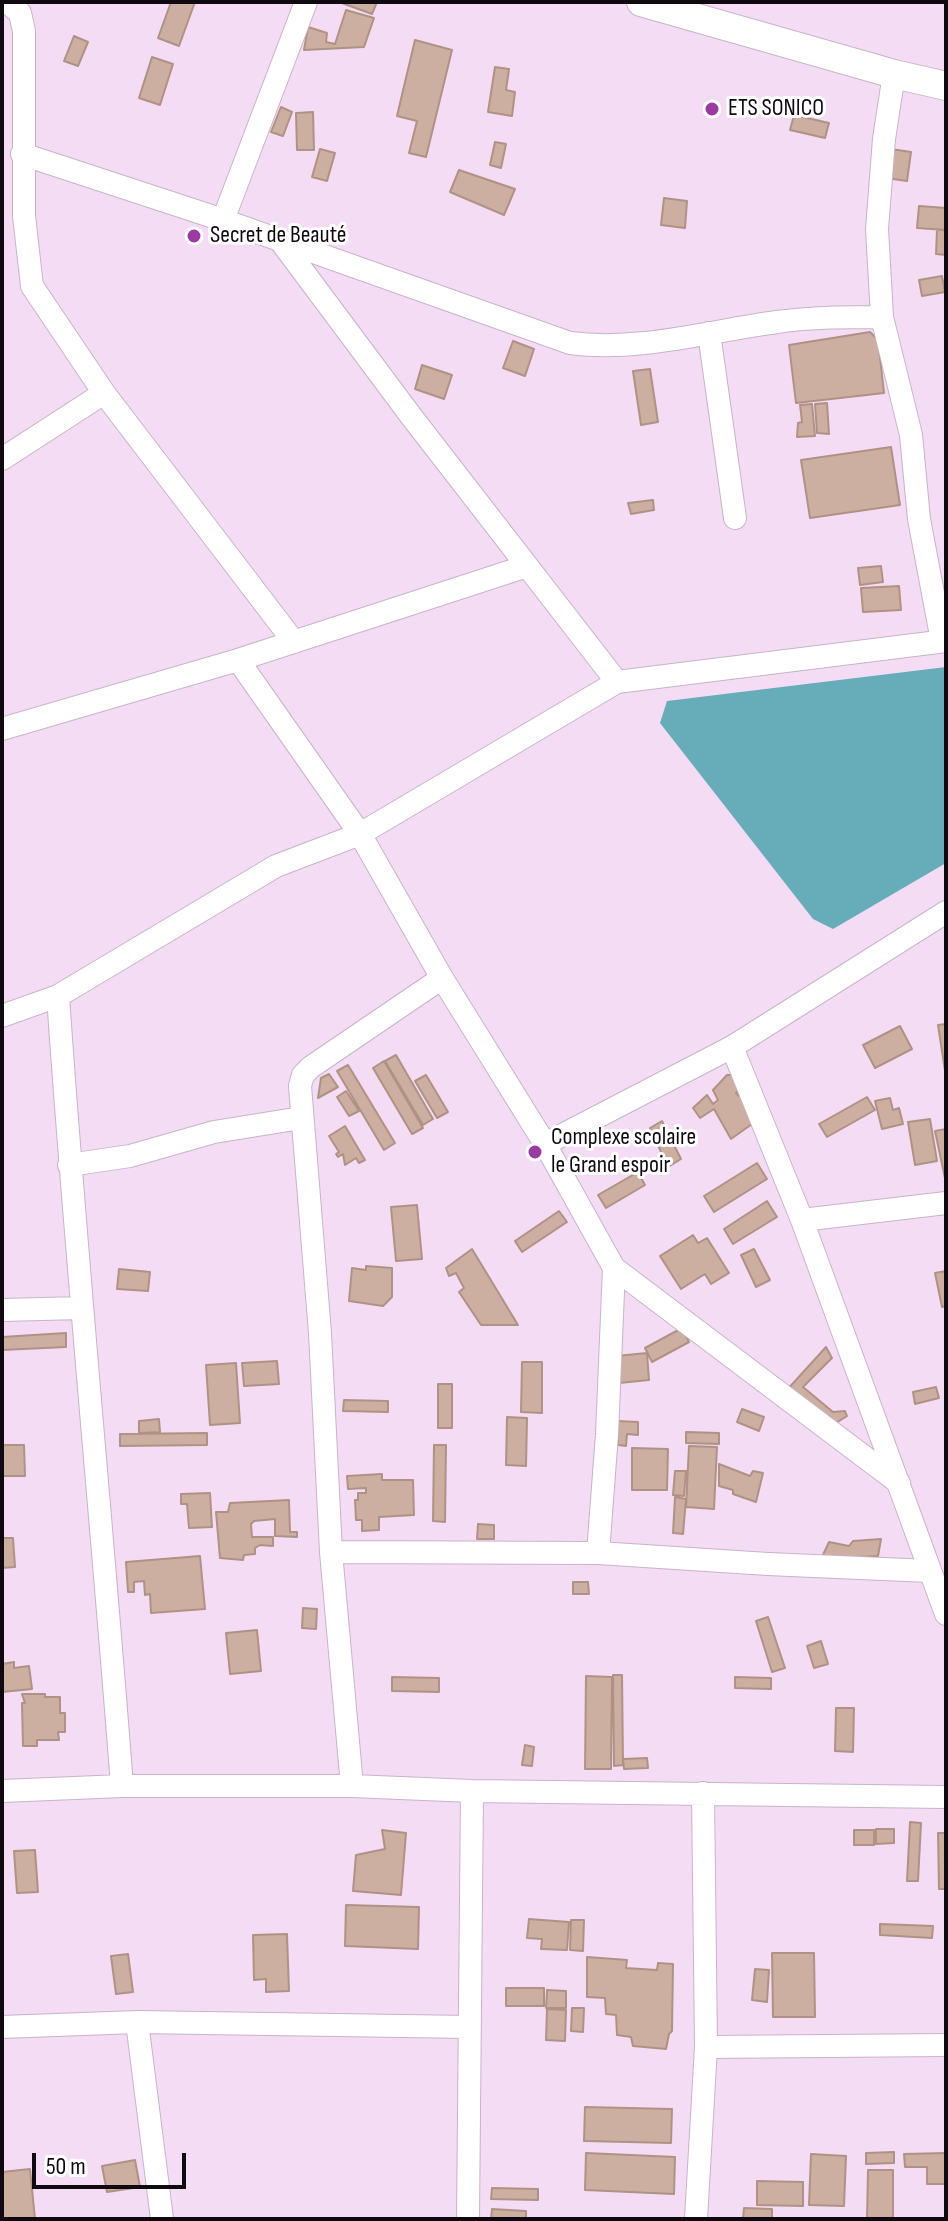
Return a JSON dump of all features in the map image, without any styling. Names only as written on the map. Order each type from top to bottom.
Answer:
[{"type":"street","points":[[7,2],[20,13],[24,31],[22,154],[24,216],[32,286],[104,393],[294,642]]},
{"type":"street","points":[[223,220],[306,2]]},
{"type":"street","points":[[641,2],[946,86]]},
{"type":"street","points":[[2,1016],[58,996],[276,866],[360,834],[617,682],[944,641],[919,519],[911,435],[882,317],[877,229],[884,139],[894,74]]},
{"type":"street","points":[[22,154],[223,220],[570,343],[610,347],[777,322],[882,317]]},
{"type":"street","points":[[282,243],[617,682]]},
{"type":"street","points":[[709,333],[735,518]]},
{"type":"street","points":[[2,459],[104,393]]},
{"type":"street","points":[[2,729],[238,660],[527,566]]},
{"type":"street","points":[[238,660],[360,834],[442,978],[545,1144],[614,1268],[899,1483]]},
{"type":"street","points":[[545,1144],[732,1047],[946,912]]},
{"type":"street","points":[[352,1786],[331,1552],[320,1333],[300,1086],[303,1075],[442,978]]},
{"type":"street","points":[[58,996],[69,1165],[122,1786]]},
{"type":"street","points":[[732,1047],[802,1220],[946,1614]]},
{"type":"street","points":[[69,1165],[130,1156],[214,1132],[301,1118]]},
{"type":"street","points":[[802,1220],[946,1203]]},
{"type":"street","points":[[598,1553],[614,1268]]},
{"type":"street","points":[[2,1310],[81,1308]]},
{"type":"street","points":[[331,1552],[598,1553],[929,1571]]},
{"type":"street","points":[[2,1791],[122,1786],[352,1786],[472,1791],[946,1797]]},
{"type":"street","points":[[468,2219],[472,1791]]},
{"type":"street","points":[[696,2219],[706,2047],[703,1793]]},
{"type":"street","points":[[2,2027],[137,2022],[469,2027]]},
{"type":"street","points":[[137,2022],[162,2219]]},
{"type":"street","points":[[706,2047],[946,2045]]},
{"type":"water","points":[[946,667],[946,863],[833,929],[813,919],[660,723],[667,701]]},
{"type":"building","points":[[171,2],[195,2],[179,46],[158,38]]},
{"type":"building","points":[[339,2],[377,2],[372,14]]},
{"type":"building","points":[[346,10],[374,18],[364,47],[304,50],[308,27],[327,33],[326,42],[335,44]]},
{"type":"building","points":[[74,36],[88,42],[78,66],[64,61]]},
{"type":"building","points":[[415,40],[452,50],[426,157],[409,153],[417,121],[397,116]]},
{"type":"building","points":[[152,57],[173,64],[160,105],[139,98]]},
{"type":"building","points":[[495,67],[509,69],[506,90],[515,92],[512,116],[488,112]]},
{"type":"building","points":[[281,107],[292,112],[283,136],[271,132]]},
{"type":"building","points":[[313,112],[314,150],[297,150],[296,113]]},
{"type":"building","points":[[794,115],[829,123],[825,138],[790,130]]},
{"type":"building","points":[[495,142],[506,144],[501,168],[490,165]]},
{"type":"building","points":[[320,149],[335,153],[327,181],[312,177]]},
{"type":"building","points":[[891,149],[911,152],[907,181],[886,178]]},
{"type":"building","points":[[459,170],[515,189],[504,215],[450,192]]},
{"type":"building","points":[[664,198],[687,201],[685,228],[661,225]]},
{"type":"building","points":[[919,206],[946,208],[946,230],[917,228]]},
{"type":"building","points":[[937,230],[946,230],[946,255],[936,254]]},
{"type":"building","points":[[942,276],[945,292],[922,296],[919,280]]},
{"type":"building","points":[[870,332],[878,340],[884,393],[796,403],[789,345]]},
{"type":"building","points":[[513,341],[534,349],[525,376],[503,368]]},
{"type":"building","points":[[422,365],[452,375],[444,399],[415,389]]},
{"type":"building","points":[[650,369],[658,422],[641,425],[633,371]]},
{"type":"building","points":[[827,403],[829,434],[817,433],[815,404]]},
{"type":"building","points":[[812,404],[815,436],[797,437],[798,423],[802,422],[800,405]]},
{"type":"building","points":[[891,447],[900,505],[810,518],[801,460]]},
{"type":"building","points":[[653,500],[654,510],[631,514],[628,503]]},
{"type":"building","points":[[881,566],[883,582],[860,585],[858,568]]},
{"type":"building","points":[[899,586],[901,610],[863,612],[861,588]]},
{"type":"building","points":[[946,1024],[946,1077],[938,1025]]},
{"type":"building","points":[[900,1026],[912,1049],[875,1068],[863,1045]]},
{"type":"building","points":[[396,1055],[433,1119],[423,1125],[385,1061]]},
{"type":"building","points":[[384,1061],[423,1128],[412,1134],[373,1068]]},
{"type":"building","points":[[348,1065],[395,1143],[384,1150],[337,1071]]},
{"type":"building","points":[[329,1074],[338,1087],[318,1098],[321,1078]]},
{"type":"building","points":[[426,1075],[448,1112],[437,1118],[415,1081]]},
{"type":"building","points":[[727,1075],[734,1075],[739,1090],[736,1093],[739,1096],[741,1093],[752,1124],[731,1139],[714,1109],[700,1118],[693,1108],[707,1095],[713,1104],[718,1100],[713,1090]]},
{"type":"building","points":[[346,1091],[359,1111],[349,1116],[337,1097]]},
{"type":"building","points":[[867,1097],[875,1110],[827,1137],[819,1124]]},
{"type":"building","points":[[890,1098],[893,1110],[899,1108],[903,1124],[882,1129],[875,1101]]},
{"type":"building","points":[[930,1119],[937,1161],[915,1165],[908,1122]]},
{"type":"building","points":[[662,1121],[681,1159],[668,1167],[650,1128]]},
{"type":"building","points":[[345,1126],[365,1160],[359,1163],[356,1158],[345,1165],[343,1154],[338,1157],[336,1154],[339,1152],[329,1136]]},
{"type":"building","points":[[946,1129],[946,1183],[935,1131]]},
{"type":"building","points":[[757,1163],[767,1179],[714,1212],[704,1196]]},
{"type":"building","points":[[638,1172],[645,1185],[606,1208],[598,1195]]},
{"type":"building","points":[[767,1201],[777,1217],[733,1244],[724,1229]]},
{"type":"building","points":[[417,1205],[422,1259],[396,1261],[391,1207]]},
{"type":"building","points":[[559,1211],[567,1222],[522,1252],[515,1241]]},
{"type":"building","points":[[693,1235],[698,1243],[707,1238],[729,1273],[711,1284],[705,1274],[681,1289],[660,1256]]},
{"type":"building","points":[[472,1249],[518,1325],[481,1325],[459,1292],[464,1288],[456,1273],[449,1276],[446,1268]]},
{"type":"building","points":[[754,1249],[770,1280],[756,1287],[741,1255]]},
{"type":"building","points":[[366,1266],[392,1268],[392,1297],[383,1306],[349,1301],[352,1268],[366,1270]]},
{"type":"building","points":[[119,1269],[150,1272],[148,1291],[117,1289]]},
{"type":"building","points":[[946,1271],[946,1306],[942,1307],[935,1273]]},
{"type":"building","points":[[682,1328],[689,1342],[652,1362],[645,1348]]},
{"type":"building","points":[[66,1333],[66,1347],[2,1350],[2,1337]]},
{"type":"building","points":[[826,1347],[832,1358],[803,1387],[833,1412],[845,1411],[847,1416],[836,1423],[786,1391]]},
{"type":"building","points":[[647,1353],[649,1380],[619,1383],[616,1356]]},
{"type":"building","points":[[277,1361],[279,1384],[244,1386],[242,1363]]},
{"type":"building","points":[[522,1362],[542,1362],[542,1413],[521,1412]]},
{"type":"building","points":[[236,1363],[240,1423],[210,1425],[206,1365]]},
{"type":"building","points":[[438,1384],[452,1384],[452,1428],[438,1428]]},
{"type":"building","points":[[936,1387],[939,1398],[915,1404],[913,1392]]},
{"type":"building","points":[[344,1400],[388,1401],[388,1412],[343,1411]]},
{"type":"building","points":[[742,1409],[764,1417],[759,1431],[737,1422]]},
{"type":"building","points":[[507,1417],[527,1418],[526,1466],[506,1465]]},
{"type":"building","points":[[159,1419],[160,1432],[139,1433],[139,1421]]},
{"type":"building","points":[[618,1421],[638,1422],[638,1435],[627,1434],[626,1446],[618,1445]]},
{"type":"building","points":[[686,1432],[719,1433],[719,1444],[686,1443]]},
{"type":"building","points":[[207,1433],[207,1445],[120,1446],[120,1434]]},
{"type":"building","points":[[2,1445],[24,1445],[25,1476],[2,1476]]},
{"type":"building","points":[[434,1445],[446,1445],[445,1522],[433,1521]]},
{"type":"building","points":[[689,1446],[717,1447],[714,1509],[686,1507]]},
{"type":"building","points":[[632,1448],[668,1449],[667,1490],[632,1490]]},
{"type":"building","points":[[719,1464],[750,1476],[753,1471],[763,1473],[756,1502],[719,1486]]},
{"type":"building","points":[[675,1471],[686,1471],[684,1496],[673,1495]]},
{"type":"building","points":[[382,1474],[382,1480],[413,1480],[414,1515],[379,1517],[379,1530],[362,1531],[362,1520],[356,1520],[355,1500],[358,1500],[358,1493],[366,1493],[366,1488],[348,1489],[347,1476]]},
{"type":"building","points":[[210,1493],[212,1527],[189,1528],[187,1504],[181,1504],[181,1494]]},
{"type":"building","points":[[675,1497],[686,1499],[683,1534],[673,1533]]},
{"type":"building","points":[[289,1500],[290,1532],[297,1532],[297,1537],[275,1536],[275,1519],[254,1521],[251,1524],[252,1537],[273,1537],[273,1546],[260,1545],[255,1548],[255,1554],[244,1555],[243,1560],[220,1558],[216,1512],[228,1512],[230,1503]]},
{"type":"building","points":[[478,1524],[494,1525],[494,1539],[477,1539]]},
{"type":"building","points":[[2,1538],[13,1538],[15,1567],[2,1568]]},
{"type":"building","points":[[881,1539],[878,1556],[821,1559],[829,1542],[849,1546],[853,1541]]},
{"type":"building","points":[[200,1556],[205,1609],[151,1613],[150,1594],[145,1595],[144,1581],[134,1582],[134,1592],[128,1592],[126,1562]]},
{"type":"building","points":[[573,1582],[588,1582],[589,1594],[573,1594]]},
{"type":"building","points":[[303,1608],[317,1609],[316,1629],[302,1628]]},
{"type":"building","points":[[768,1617],[785,1668],[772,1672],[756,1621]]},
{"type":"building","points":[[257,1630],[261,1671],[230,1674],[226,1633]]},
{"type":"building","points":[[821,1641],[828,1664],[814,1668],[807,1646]]},
{"type":"building","points":[[14,1662],[14,1668],[29,1666],[32,1689],[2,1692],[2,1664]]},
{"type":"building","points":[[613,1675],[622,1675],[623,1765],[614,1766]]},
{"type":"building","points":[[586,1676],[612,1677],[611,1769],[585,1769]]},
{"type":"building","points":[[392,1677],[439,1678],[439,1692],[392,1691]]},
{"type":"building","points":[[735,1677],[771,1678],[771,1689],[735,1688]]},
{"type":"building","points":[[22,1694],[60,1697],[60,1713],[65,1713],[65,1732],[58,1732],[59,1740],[37,1740],[37,1746],[23,1746],[22,1703],[25,1703]]},
{"type":"building","points":[[836,1708],[854,1708],[853,1752],[835,1751]]},
{"type":"building","points":[[525,1745],[534,1747],[532,1766],[522,1765]]},
{"type":"building","points":[[647,1758],[648,1768],[624,1769],[623,1759]]},
{"type":"building","points":[[910,1822],[921,1823],[918,1881],[907,1881]]},
{"type":"building","points":[[876,1829],[894,1829],[894,1843],[876,1844]]},
{"type":"building","points":[[382,1830],[406,1833],[401,1895],[353,1891],[356,1855],[385,1849]]},
{"type":"building","points":[[854,1830],[874,1830],[874,1845],[854,1845]]},
{"type":"building","points":[[938,1833],[946,1833],[946,1889],[939,1889]]},
{"type":"building","points":[[35,1850],[38,1892],[17,1893],[14,1851]]},
{"type":"building","points":[[346,1905],[419,1907],[418,1949],[345,1946]]},
{"type":"building","points":[[529,1919],[569,1922],[567,1950],[541,1949],[542,1939],[527,1938]]},
{"type":"building","points":[[571,1920],[584,1920],[583,1951],[570,1950]]},
{"type":"building","points":[[880,1924],[933,1926],[932,1938],[880,1935]]},
{"type":"building","points":[[287,1934],[289,1991],[266,1992],[266,1979],[254,1980],[253,1935]]},
{"type":"building","points":[[772,1953],[814,1953],[815,2017],[773,2017]]},
{"type":"building","points":[[128,1954],[133,1992],[116,1994],[111,1956]]},
{"type":"building","points":[[587,1957],[627,1960],[626,1968],[657,1970],[658,1963],[673,1964],[672,2031],[666,2049],[633,2046],[631,2037],[617,2035],[616,2015],[606,2014],[605,1998],[587,1997]]},
{"type":"building","points":[[755,1969],[769,1970],[767,2002],[752,2000]]},
{"type":"building","points":[[506,1988],[544,1988],[544,2006],[506,2006]]},
{"type":"building","points":[[547,1990],[566,1991],[566,2008],[546,2008]]},
{"type":"building","points":[[572,2008],[584,2008],[583,2032],[571,2031]]},
{"type":"building","points":[[547,2009],[566,2010],[565,2041],[546,2040]]},
{"type":"building","points":[[585,2107],[672,2109],[671,2143],[584,2141]]},
{"type":"building","points":[[894,2152],[894,2163],[866,2164],[866,2153]]},
{"type":"building","points":[[586,2153],[675,2157],[674,2194],[585,2190]]},
{"type":"building","points":[[946,2153],[946,2184],[927,2184],[927,2167],[905,2167],[904,2154]]},
{"type":"building","points":[[811,2154],[846,2156],[844,2206],[809,2205]]},
{"type":"building","points":[[135,2160],[140,2187],[107,2192],[102,2166]]},
{"type":"building","points":[[30,2169],[35,2219],[2,2219],[2,2172]]},
{"type":"building","points":[[868,2170],[893,2170],[893,2219],[867,2219]]},
{"type":"building","points":[[757,2181],[803,2182],[803,2206],[757,2205]]},
{"type":"building","points":[[492,2188],[538,2189],[538,2200],[491,2199]]},
{"type":"building","points":[[744,2208],[772,2209],[772,2219],[743,2219]]},
{"type":"building","points":[[492,2209],[526,2211],[526,2219],[491,2219]]},
{"type":"place","name":"ETS SONICO","points":[[712,109]]},
{"type":"place","name":"Secret de Beauté","points":[[194,236]]},
{"type":"place","name":"Complexe scolaire le Grand espoir","points":[[535,1152]]}]
